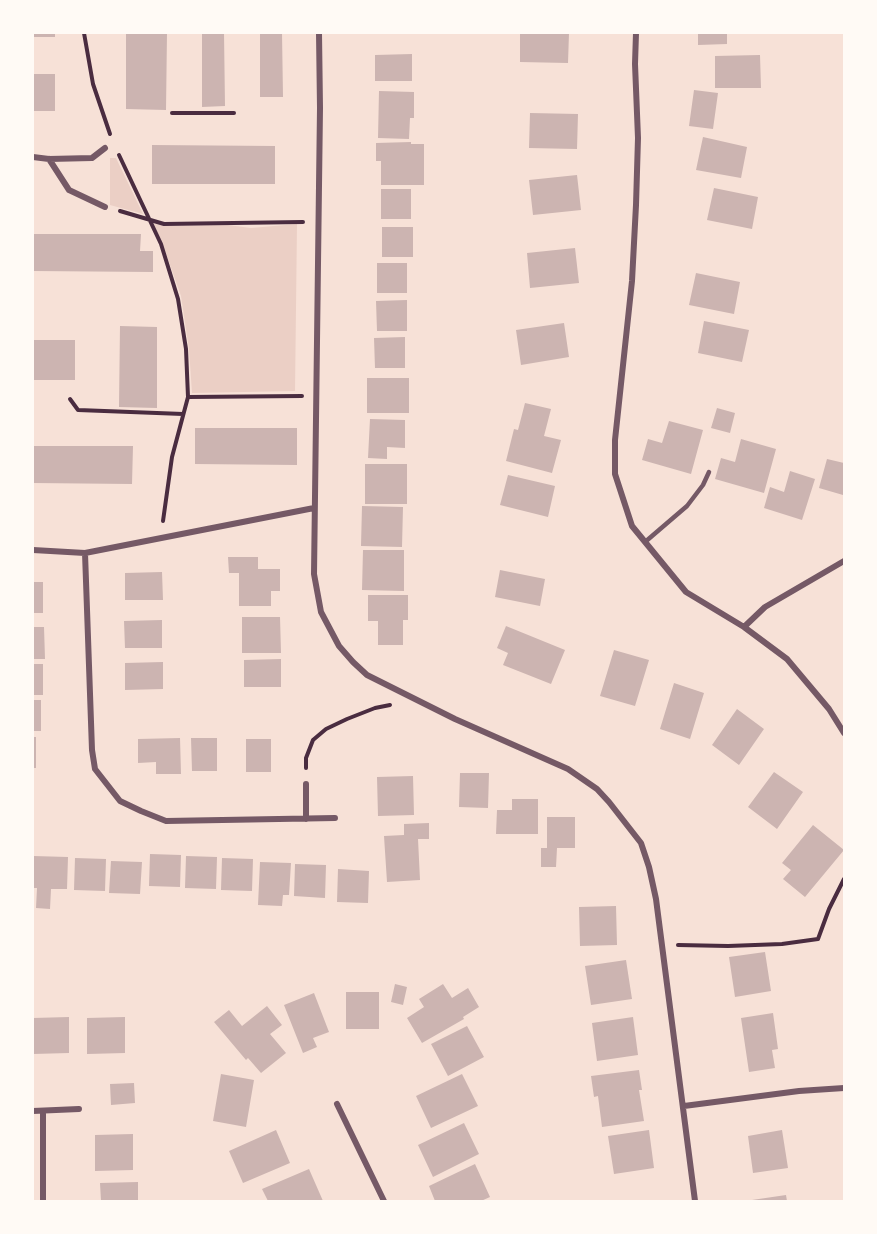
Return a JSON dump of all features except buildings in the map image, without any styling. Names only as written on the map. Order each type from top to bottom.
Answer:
[{"type":"street","points":[[319,33],[314,574],[321,612],[330,630],[353,662],[367,675],[414,700],[568,769],[597,789],[640,843],[649,867],[662,945],[695,1201]]},
{"type":"street","points":[[636,33],[634,64],[638,138],[636,205],[632,281],[615,440],[615,474],[632,526],[686,592],[744,627],[787,659],[829,710],[844,733]]},
{"type":"street","points":[[33,157],[92,158],[105,148]]},
{"type":"street","points":[[49,159],[69,190],[105,207]]},
{"type":"street","points":[[33,550],[85,554],[314,508]]},
{"type":"street","points":[[85,554],[92,750],[95,769],[120,801],[166,821],[335,818]]},
{"type":"street","points":[[744,627],[765,607],[844,561]]},
{"type":"street","points":[[306,784],[306,819]]},
{"type":"street","points":[[684,1106],[799,1091],[844,1088]]},
{"type":"street","points":[[337,1104],[384,1201]]},
{"type":"street","points":[[33,1111],[79,1109]]},
{"type":"street","points":[[43,1111],[43,1201]]},
{"type":"lane","points":[[645,542],[687,506],[703,485],[709,472]]},
{"type":"path","points":[[84,33],[93,84],[112,141],[150,220],[178,298],[186,349],[188,397],[172,457],[164,505],[162,537]]},
{"type":"path","points":[[172,112],[234,113]]},
{"type":"path","points":[[105,148],[112,141]]},
{"type":"path","points":[[105,207],[164,224],[319,222]]},
{"type":"path","points":[[188,397],[316,396]]},
{"type":"path","points":[[70,399],[78,410],[184,414]]},
{"type":"path","points":[[306,784],[306,758],[312,740],[326,729],[375,708],[414,700]]},
{"type":"path","points":[[662,945],[782,944],[818,939],[829,909],[844,879]]},
{"type":"shaded area","points":[[110,158],[116,158],[143,214],[110,205]]},
{"type":"shaded area","points":[[153,223],[164,226],[228,225],[251,228],[297,224],[295,391],[192,393],[189,349],[181,296]]}]
